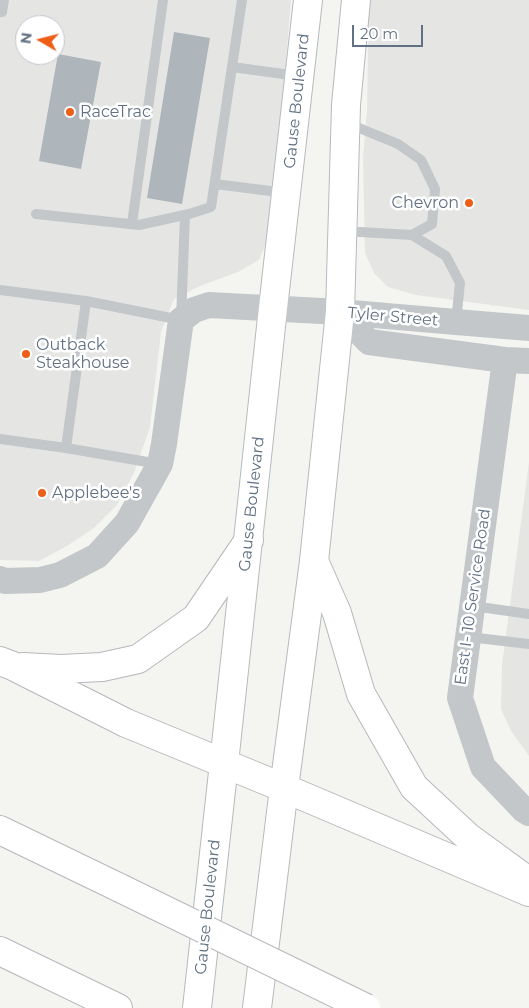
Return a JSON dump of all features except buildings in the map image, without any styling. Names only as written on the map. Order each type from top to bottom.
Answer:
[{"type":"main road","name":"Gause Boulevard","points":[[197,1008],[308,0]]},
{"type":"main road","points":[[256,1008],[314,561],[340,312],[346,105],[356,0]]},
{"type":"main road","points":[[6,664],[61,669],[102,667],[138,659],[196,618],[249,540]]},
{"type":"main road","points":[[314,561],[337,613],[361,694],[414,787],[468,837],[529,882]]},
{"type":"main road","points":[[6,664],[126,722],[529,892]]},
{"type":"main road","points":[[0,830],[366,1008]]},
{"type":"main road","points":[[0,951],[118,1008]]},
{"type":"street","points":[[0,579],[5,581],[40,580],[60,576],[97,556],[127,523],[160,464],[182,320],[194,310],[209,305],[340,312]]},
{"type":"street","name":"Tyler Street","points":[[340,312],[529,328]]},
{"type":"street","name":"Tyler Street","points":[[340,312],[369,342],[517,361]]},
{"type":"street","name":"East I- 10 Service Road","points":[[517,361],[472,606],[460,698],[483,767],[529,813]]},
{"type":"lane","points":[[0,12],[2,12],[4,0]]},
{"type":"lane","points":[[132,224],[163,0]]},
{"type":"lane","points":[[36,214],[140,225],[211,207],[242,0]]},
{"type":"lane","points":[[232,67],[300,76]]},
{"type":"lane","points":[[346,123],[398,144],[421,160],[435,189],[432,224],[412,235]]},
{"type":"lane","points":[[215,184],[286,193]]},
{"type":"lane","points":[[0,290],[86,301],[182,320],[185,215]]},
{"type":"lane","points":[[343,231],[412,235],[446,256],[460,283],[456,322]]},
{"type":"lane","points":[[66,448],[86,301]]},
{"type":"lane","points":[[0,439],[160,464]]},
{"type":"lane","points":[[472,606],[529,614]]},
{"type":"lane","points":[[468,637],[529,644]]},
{"type":"shaded area","points":[[0,0],[291,0],[274,206],[270,234],[259,260],[238,272],[200,286],[174,299],[161,332],[150,427],[134,473],[117,505],[94,528],[67,546],[39,561],[0,560]]},
{"type":"shaded area","points":[[369,0],[529,0],[529,310],[416,295],[388,287],[374,273],[365,253],[363,157],[367,109]]},
{"type":"shaded area","points":[[529,462],[529,756],[511,731],[501,709],[502,665]]},
{"type":"place","name":"RaceTrac","points":[[70,112]]},
{"type":"place","name":"Chevron","points":[[469,203]]},
{"type":"place","name":"Outback Steakhouse","points":[[26,354]]},
{"type":"place","name":"Applebee's","points":[[42,493]]}]
